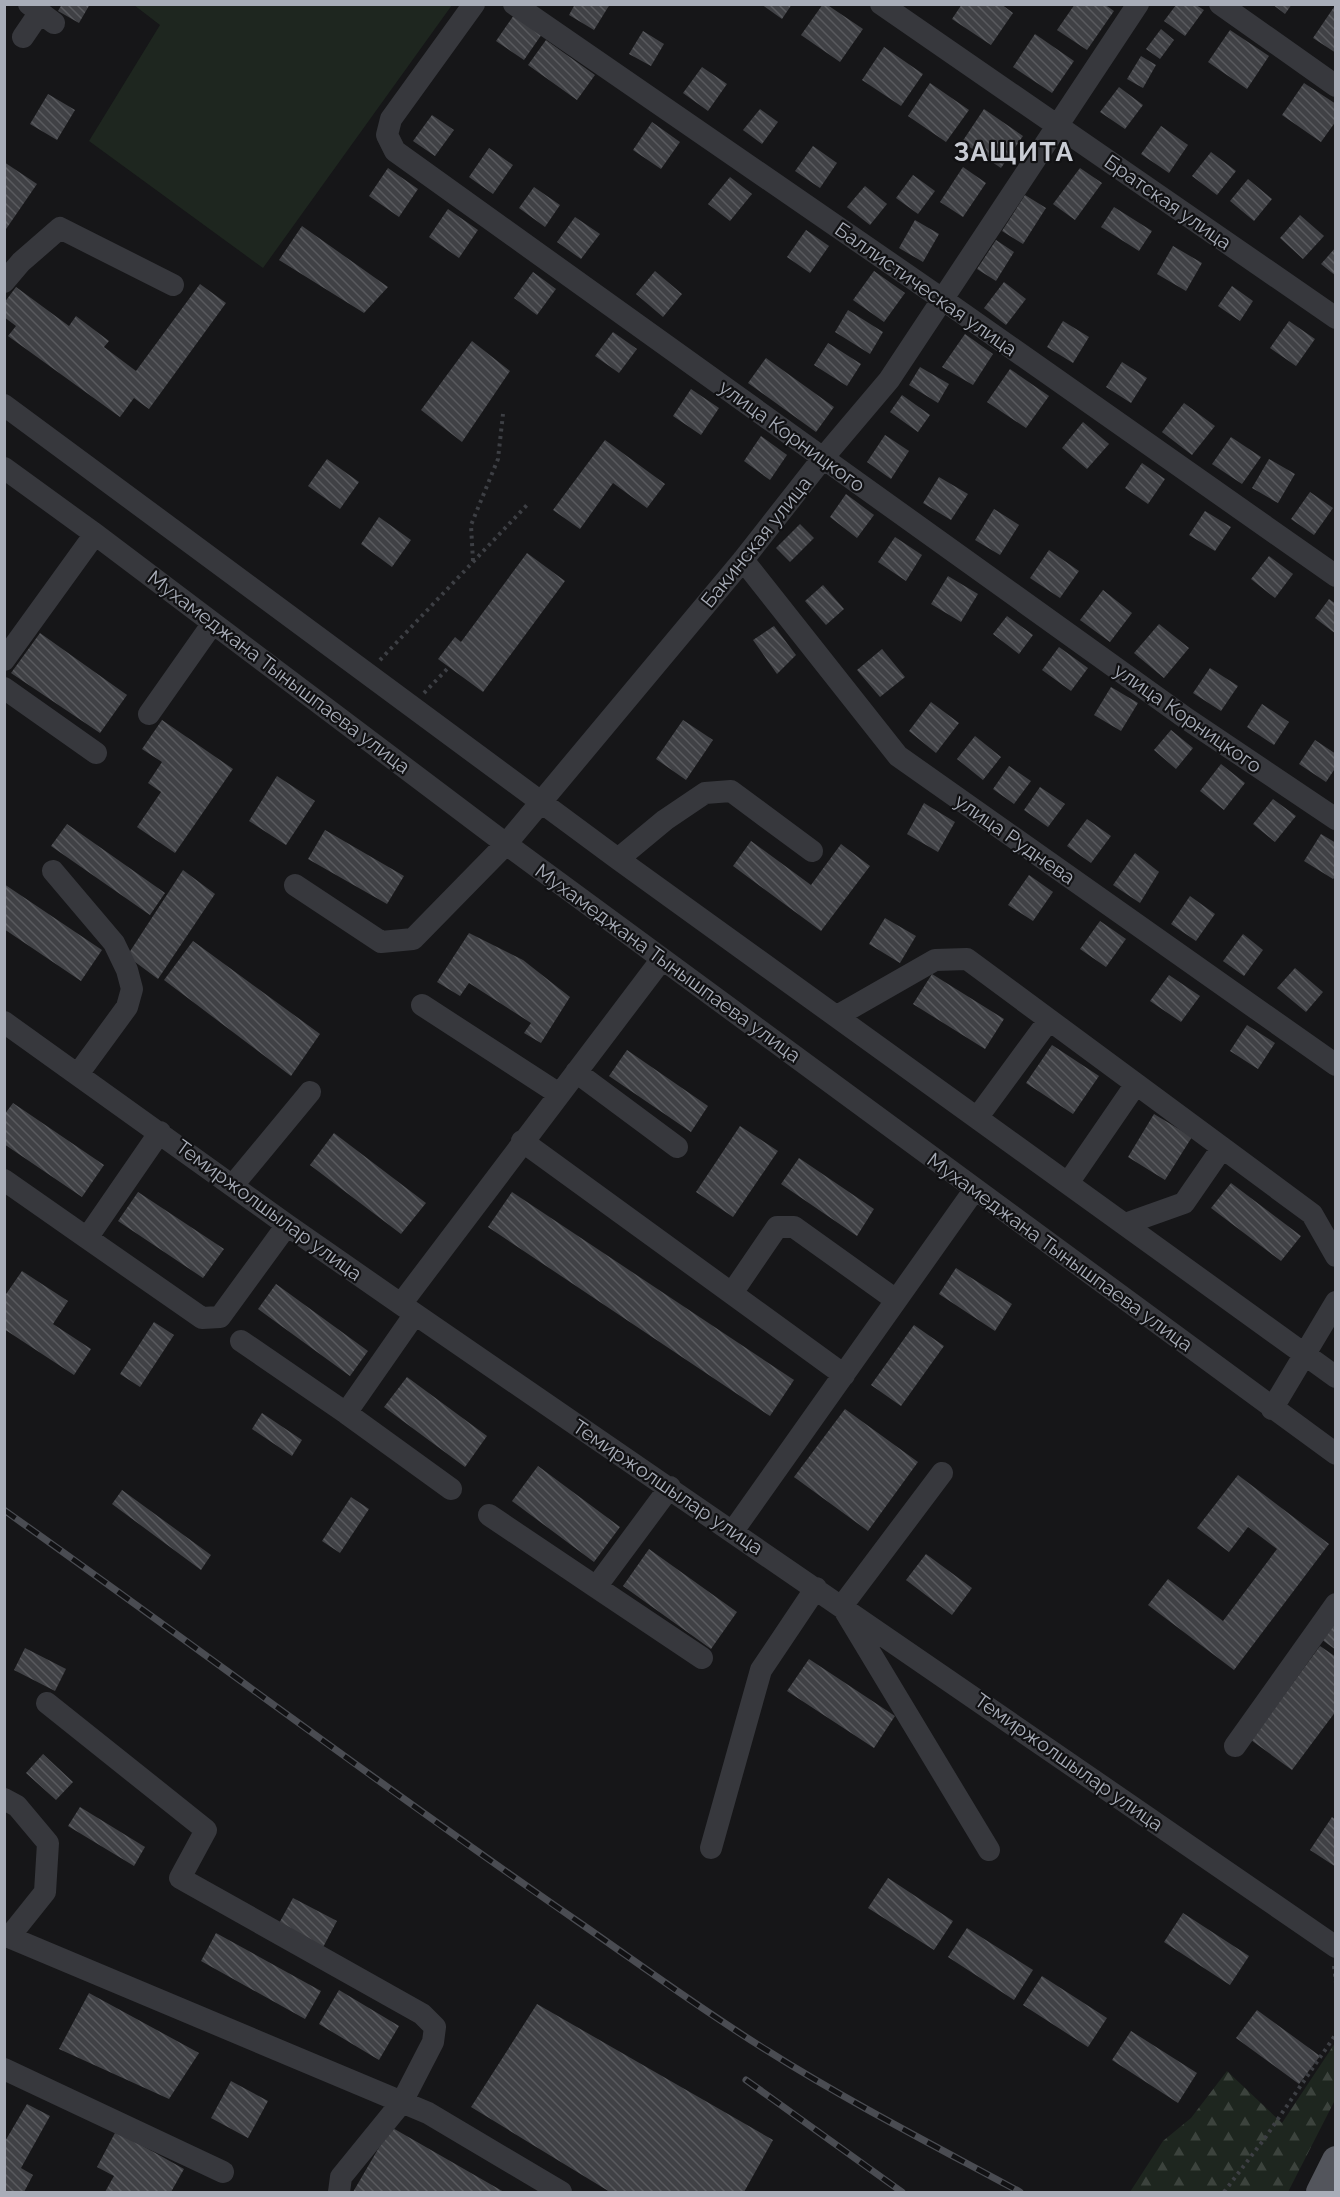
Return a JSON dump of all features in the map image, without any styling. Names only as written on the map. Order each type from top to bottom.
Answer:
[{"type":"main road","points":[[1320,2193],[1335,2160]]},
{"type":"street","name":"улица Корницкого","points":[[474,4],[391,119],[387,135],[395,151],[1187,719],[1335,819]]},
{"type":"street","name":"Баллистическая улица","points":[[514,4],[942,299],[1335,576]]},
{"type":"street","name":"Братская улица","points":[[881,4],[1335,318]]},
{"type":"street","name":"Бакинская улица","points":[[295,885],[381,942],[413,939],[506,844],[743,560],[823,458],[889,380],[1138,4]]},
{"type":"street","points":[[1220,4],[1335,86]]},
{"type":"street","points":[[23,37],[41,13]]},
{"type":"street","points":[[4,282],[21,262],[60,228],[173,285]]},
{"type":"street","points":[[4,405],[618,859],[1335,1377]]},
{"type":"street","name":"Мухамеджана Тынышпаева улица","points":[[4,468],[213,622],[506,844],[1335,1454]]},
{"type":"street","points":[[4,660],[95,534]]},
{"type":"street","name":"улица Руднева","points":[[743,560],[898,756],[1335,1065]]},
{"type":"street","points":[[149,714],[213,622]]},
{"type":"street","points":[[4,688],[96,753]]},
{"type":"street","points":[[618,859],[664,820],[705,793],[731,791],[812,851]]},
{"type":"street","points":[[53,871],[114,943],[127,970],[132,989],[127,1006],[78,1074]]},
{"type":"street","points":[[346,1413],[408,1309],[522,1142],[662,959]]},
{"type":"street","points":[[837,1016],[935,960],[966,959],[1312,1214],[1335,1256]]},
{"type":"street","points":[[422,1005],[559,1094]]},
{"type":"street","points":[[977,1118],[1049,1020]]},
{"type":"street","name":"Темиржолшылар улица","points":[[4,1022],[287,1225],[1335,1947]]},
{"type":"street","points":[[576,1072],[677,1147]]},
{"type":"street","points":[[1068,1183],[1136,1084]]},
{"type":"street","points":[[233,1185],[310,1092]]},
{"type":"street","points":[[87,1238],[160,1132]]},
{"type":"street","points":[[522,1142],[844,1375]]},
{"type":"street","points":[[1125,1224],[1184,1203],[1222,1148]]},
{"type":"street","points":[[4,1180],[202,1318],[220,1317],[287,1225]]},
{"type":"street","points":[[734,1531],[975,1189]]},
{"type":"street","points":[[732,1293],[777,1227],[794,1227],[896,1300]]},
{"type":"street","points":[[1272,1409],[1335,1302]]},
{"type":"street","points":[[241,1341],[451,1489]]},
{"type":"street","points":[[942,1473],[842,1606],[989,1850]]},
{"type":"street","points":[[596,1587],[670,1487]]},
{"type":"street","points":[[489,1515],[702,1658]]},
{"type":"street","points":[[711,1848],[761,1670],[816,1588]]},
{"type":"street","points":[[1235,1746],[1335,1604]]},
{"type":"street","points":[[47,1703],[206,1830],[180,1878],[422,2014],[435,2027],[434,2042],[402,2102],[341,2177],[339,2193]]},
{"type":"street","points":[[4,1799],[17,1806],[48,1843],[45,1892],[7,1936],[428,2113],[561,2193]]},
{"type":"street","points":[[4,2069],[223,2172]]},
{"type":"path","points":[[473,562],[471,525],[498,459],[503,414]]},
{"type":"path","points":[[368,674],[527,505]]},
{"type":"path","points":[[411,706],[449,667]]},
{"type":"path","points":[[1224,2193],[1265,2139],[1335,2034]]},
{"type":"green space","points":[[134,5],[452,5],[263,268],[89,141],[160,25]]},
{"type":"green space","points":[[1335,2043],[1335,2100],[1288,2192],[1130,2192],[1163,2141],[1191,2118],[1227,2071],[1282,2123]]},
{"type":"building","points":[[62,4],[90,4],[79,23],[58,11]]},
{"type":"building","points":[[575,4],[610,4],[594,30],[569,15]]},
{"type":"building","points":[[761,4],[792,4],[782,19]]},
{"type":"building","points":[[823,4],[863,29],[840,62],[801,35]]},
{"type":"building","points":[[962,4],[1001,4],[1013,13],[991,45],[952,19]]},
{"type":"building","points":[[1075,4],[1104,4],[1114,11],[1087,50],[1057,30]]},
{"type":"building","points":[[1272,4],[1292,4],[1285,14]]},
{"type":"building","points":[[1176,5],[1196,5],[1204,10],[1185,36],[1164,21]]},
{"type":"building","points":[[1334,7],[1336,8],[1336,53],[1313,38]]},
{"type":"building","points":[[514,15],[542,34],[524,60],[496,41]]},
{"type":"building","points":[[1161,29],[1174,40],[1160,59],[1146,49]]},
{"type":"building","points":[[1230,30],[1269,56],[1247,89],[1208,62]]},
{"type":"building","points":[[643,31],[664,44],[651,66],[629,54]]},
{"type":"building","points":[[1035,34],[1074,61],[1052,93],[1013,67]]},
{"type":"building","points":[[546,40],[595,75],[577,100],[528,65]]},
{"type":"building","points":[[884,47],[923,74],[901,106],[862,80]]},
{"type":"building","points":[[1141,56],[1156,65],[1143,88],[1127,79]]},
{"type":"building","points":[[702,67],[727,84],[708,111],[683,93]]},
{"type":"building","points":[[930,83],[969,110],[946,142],[908,116]]},
{"type":"building","points":[[1304,83],[1336,104],[1336,121],[1321,142],[1282,115]]},
{"type":"building","points":[[1119,87],[1143,105],[1125,129],[1100,112]]},
{"type":"building","points":[[48,94],[75,110],[57,140],[30,124]]},
{"type":"building","points":[[760,109],[778,122],[762,144],[743,130]]},
{"type":"building","points":[[984,109],[1023,136],[1001,168],[962,142]]},
{"type":"building","points":[[432,115],[454,130],[435,156],[413,141]]},
{"type":"building","points":[[652,122],[680,142],[661,169],[633,150]]},
{"type":"building","points":[[1161,126],[1188,145],[1169,173],[1141,154]]},
{"type":"building","points":[[813,146],[837,163],[820,188],[795,171]]},
{"type":"building","points":[[489,148],[513,165],[493,194],[469,177]]},
{"type":"building","points":[[1211,152],[1236,171],[1217,195],[1192,176]]},
{"type":"building","points":[[4,162],[37,184],[4,232]]},
{"type":"building","points":[[963,167],[986,183],[963,217],[940,202]]},
{"type":"building","points":[[388,168],[418,189],[399,217],[369,196]]},
{"type":"building","points":[[1080,168],[1102,183],[1075,220],[1053,204]]},
{"type":"building","points":[[913,175],[935,191],[918,214],[896,198]]},
{"type":"building","points":[[730,177],[752,194],[730,221],[708,204]]},
{"type":"building","points":[[1248,179],[1272,199],[1254,221],[1230,201]]},
{"type":"building","points":[[865,186],[887,204],[870,225],[847,207]]},
{"type":"building","points":[[534,187],[560,205],[545,227],[519,208]]},
{"type":"building","points":[[1025,195],[1046,208],[1023,244],[1002,231]]},
{"type":"building","points":[[1114,207],[1152,231],[1139,251],[1101,227]]},
{"type":"building","points":[[448,209],[478,230],[459,258],[429,237]]},
{"type":"building","points":[[1300,215],[1324,236],[1303,259],[1280,238]]},
{"type":"building","points":[[575,217],[600,234],[581,259],[557,242]]},
{"type":"building","points":[[915,220],[939,234],[923,262],[899,248]]},
{"type":"building","points":[[302,226],[388,287],[364,313],[279,260]]},
{"type":"building","points":[[806,230],[829,246],[810,273],[787,257]]},
{"type":"building","points":[[996,240],[1014,252],[996,281],[977,269]]},
{"type":"building","points":[[1173,246],[1202,263],[1186,291],[1157,274]]},
{"type":"building","points":[[1336,247],[1336,276],[1321,264]]},
{"type":"building","points":[[655,271],[682,294],[663,317],[636,294]]},
{"type":"building","points":[[874,271],[905,293],[884,322],[853,300]]},
{"type":"building","points":[[533,272],[556,289],[537,315],[514,298]]},
{"type":"building","points":[[1004,282],[1026,299],[1006,325],[984,308]]},
{"type":"building","points":[[200,284],[226,303],[149,409],[134,398],[120,417],[8,336],[16,326],[4,317],[4,303],[16,287],[69,326],[76,316],[109,341],[104,347],[136,371]]},
{"type":"building","points":[[1232,286],[1253,301],[1240,321],[1218,306]]},
{"type":"building","points":[[848,310],[883,332],[870,354],[835,332]]},
{"type":"building","points":[[1063,321],[1089,337],[1073,363],[1047,347]]},
{"type":"building","points":[[1289,321],[1315,339],[1296,366],[1270,348]]},
{"type":"building","points":[[613,332],[637,349],[619,373],[595,356]]},
{"type":"building","points":[[965,334],[993,354],[973,385],[942,367]]},
{"type":"building","points":[[472,341],[510,371],[462,442],[421,410]]},
{"type":"building","points":[[828,343],[861,364],[847,386],[814,365]]},
{"type":"building","points":[[766,358],[834,407],[816,432],[748,383]]},
{"type":"building","points":[[1122,362],[1147,378],[1131,403],[1106,387]]},
{"type":"building","points":[[920,367],[949,384],[938,403],[909,385]]},
{"type":"building","points":[[1010,369],[1049,396],[1026,428],[987,402]]},
{"type":"building","points":[[691,389],[719,408],[701,435],[673,416]]},
{"type":"building","points":[[902,395],[930,415],[918,432],[890,412]]},
{"type":"building","points":[[1184,403],[1215,426],[1192,455],[1162,432]]},
{"type":"building","points":[[1083,422],[1109,444],[1087,469],[1062,448]]},
{"type":"building","points":[[885,435],[909,451],[891,479],[867,462]]},
{"type":"building","points":[[761,436],[787,455],[770,480],[744,461]]},
{"type":"building","points":[[1231,437],[1261,457],[1242,484],[1212,464]]},
{"type":"building","points":[[605,440],[665,484],[647,508],[613,483],[580,529],[553,510]]},
{"type":"building","points":[[327,459],[359,482],[340,509],[308,486]]},
{"type":"building","points":[[1269,459],[1295,474],[1278,503],[1252,488]]},
{"type":"building","points":[[1142,463],[1165,479],[1148,504],[1125,488]]},
{"type":"building","points":[[939,477],[968,494],[951,520],[923,503]]},
{"type":"building","points":[[1310,492],[1333,508],[1314,535],[1291,519]]},
{"type":"building","points":[[846,494],[874,515],[857,538],[830,517]]},
{"type":"building","points":[[994,509],[1019,525],[1000,555],[975,540]]},
{"type":"building","points":[[1205,511],[1231,527],[1215,551],[1189,535]]},
{"type":"building","points":[[379,517],[411,540],[392,567],[361,544]]},
{"type":"building","points":[[800,524],[814,538],[790,562],[776,548]]},
{"type":"building","points":[[895,537],[922,555],[906,581],[878,562]]},
{"type":"building","points":[[1049,550],[1079,571],[1060,598],[1030,578]]},
{"type":"building","points":[[527,553],[565,581],[483,692],[438,659],[455,637],[461,642]]},
{"type":"building","points":[[1269,556],[1293,574],[1275,598],[1251,579]]},
{"type":"building","points":[[948,576],[978,594],[961,622],[931,604]]},
{"type":"building","points":[[823,585],[844,609],[826,625],[805,601]]},
{"type":"building","points":[[1103,590],[1132,613],[1110,642],[1080,620]]},
{"type":"building","points":[[1329,599],[1336,604],[1336,634],[1315,618]]},
{"type":"building","points":[[1007,616],[1033,635],[1019,654],[993,634]]},
{"type":"building","points":[[1159,624],[1189,648],[1164,678],[1134,653]]},
{"type":"building","points":[[774,626],[796,655],[777,674],[753,640]]},
{"type":"building","points":[[40,633],[127,695],[100,733],[11,673]]},
{"type":"building","points":[[1059,647],[1088,668],[1071,691],[1042,670]]},
{"type":"building","points":[[882,649],[905,677],[880,697],[857,670]]},
{"type":"building","points":[[1210,668],[1238,686],[1221,711],[1193,693]]},
{"type":"building","points":[[1111,687],[1138,703],[1121,731],[1094,715]]},
{"type":"building","points":[[931,702],[959,723],[936,753],[909,731]]},
{"type":"building","points":[[1262,704],[1289,722],[1274,745],[1247,727]]},
{"type":"building","points":[[162,720],[233,769],[175,853],[137,827],[161,792],[148,783],[162,762],[142,749]]},
{"type":"building","points":[[683,720],[713,740],[686,780],[656,759]]},
{"type":"building","points":[[1171,730],[1193,748],[1176,769],[1154,750]]},
{"type":"building","points":[[975,736],[1001,757],[983,780],[957,759]]},
{"type":"building","points":[[1315,740],[1336,754],[1336,767],[1326,782],[1299,764]]},
{"type":"building","points":[[1221,764],[1245,783],[1224,810],[1200,791]]},
{"type":"building","points":[[1009,766],[1031,781],[1014,804],[993,789]]},
{"type":"building","points":[[277,776],[315,801],[286,845],[249,821]]},
{"type":"building","points":[[1040,787],[1065,804],[1048,827],[1024,810]]},
{"type":"building","points":[[1273,799],[1296,816],[1275,842],[1253,824]]},
{"type":"building","points":[[924,803],[955,822],[938,852],[907,834]]},
{"type":"building","points":[[1087,819],[1111,836],[1091,863],[1067,846]]},
{"type":"building","points":[[67,824],[165,893],[150,915],[51,846]]},
{"type":"building","points":[[325,830],[404,876],[387,904],[308,859]]},
{"type":"building","points":[[1321,834],[1336,843],[1336,876],[1333,879],[1304,861]]},
{"type":"building","points":[[751,841],[811,885],[841,844],[870,866],[821,931],[733,866]]},
{"type":"building","points":[[1135,853],[1159,872],[1140,903],[1113,885]]},
{"type":"building","points":[[183,870],[215,894],[158,979],[127,956]]},
{"type":"building","points":[[1029,875],[1053,892],[1033,921],[1008,905]]},
{"type":"building","points":[[4,884],[102,950],[81,981],[4,929]]},
{"type":"building","points":[[1190,896],[1215,914],[1196,941],[1171,924]]},
{"type":"building","points":[[885,918],[916,936],[900,963],[869,944]]},
{"type":"building","points":[[1100,921],[1126,939],[1106,967],[1080,949]]},
{"type":"building","points":[[469,933],[523,960],[570,997],[541,1043],[524,1033],[531,1023],[469,983],[460,996],[437,982]]},
{"type":"building","points":[[1243,934],[1263,950],[1244,976],[1223,961]]},
{"type":"building","points":[[193,941],[320,1034],[291,1076],[164,980]]},
{"type":"building","points":[[1295,968],[1323,992],[1306,1012],[1277,988]]},
{"type":"building","points":[[932,974],[1004,1019],[985,1049],[913,1004]]},
{"type":"building","points":[[1169,975],[1200,996],[1181,1022],[1150,1001]]},
{"type":"building","points":[[1247,1025],[1275,1043],[1258,1069],[1230,1051]]},
{"type":"building","points":[[1052,1045],[1099,1076],[1073,1114],[1026,1083]]},
{"type":"building","points":[[627,1050],[708,1106],[691,1132],[609,1076]]},
{"type":"building","points":[[13,1103],[104,1165],[82,1197],[4,1144],[4,1115]]},
{"type":"building","points":[[1154,1114],[1192,1137],[1165,1180],[1128,1157]]},
{"type":"building","points":[[740,1126],[778,1151],[733,1217],[696,1192]]},
{"type":"building","points":[[334,1133],[426,1203],[401,1234],[310,1165]]},
{"type":"building","points":[[799,1158],[874,1209],[857,1236],[781,1184]]},
{"type":"building","points":[[1231,1183],[1301,1236],[1281,1261],[1211,1208]]},
{"type":"building","points":[[138,1192],[224,1249],[203,1278],[118,1221]]},
{"type":"building","points":[[512,1192],[794,1380],[770,1416],[488,1227]]},
{"type":"building","points":[[956,1268],[1012,1304],[995,1331],[939,1294]]},
{"type":"building","points":[[22,1271],[68,1301],[53,1324],[91,1349],[74,1375],[4,1329],[4,1297]]},
{"type":"building","points":[[276,1284],[368,1351],[350,1376],[258,1309]]},
{"type":"building","points":[[154,1322],[174,1335],[140,1387],[120,1374]]},
{"type":"building","points":[[914,1325],[944,1346],[901,1406],[871,1385]]},
{"type":"building","points":[[407,1377],[487,1436],[465,1467],[384,1407]]},
{"type":"building","points":[[845,1409],[918,1462],[868,1531],[794,1477]]},
{"type":"building","points":[[262,1413],[302,1440],[292,1456],[252,1429]]},
{"type":"building","points":[[538,1466],[620,1527],[594,1562],[512,1501]]},
{"type":"building","points":[[1238,1475],[1329,1544],[1234,1670],[1148,1605],[1168,1579],[1223,1621],[1277,1549],[1248,1527],[1229,1552],[1197,1528]]},
{"type":"building","points":[[122,1490],[211,1555],[201,1570],[112,1504]]},
{"type":"building","points":[[351,1497],[369,1509],[340,1553],[322,1541]]},
{"type":"building","points":[[649,1549],[737,1612],[711,1649],[623,1586]]},
{"type":"building","points":[[926,1554],[972,1588],[952,1615],[906,1580]]},
{"type":"building","points":[[1336,1619],[1336,1650],[1321,1639]]},
{"type":"building","points":[[1320,1646],[1336,1657],[1336,1711],[1292,1770],[1251,1740]]},
{"type":"building","points":[[25,1648],[66,1669],[55,1691],[14,1670]]},
{"type":"building","points":[[809,1659],[895,1716],[874,1748],[787,1691]]},
{"type":"building","points":[[43,1754],[73,1782],[56,1800],[26,1773]]},
{"type":"building","points":[[80,1807],[145,1847],[134,1866],[68,1826]]},
{"type":"building","points":[[1332,1817],[1336,1820],[1336,1867],[1310,1850]]},
{"type":"building","points":[[888,1878],[953,1921],[934,1950],[868,1908]]},
{"type":"building","points":[[293,1898],[337,1921],[321,1951],[277,1927]]},
{"type":"building","points":[[1183,1913],[1249,1956],[1230,1985],[1164,1942]]},
{"type":"building","points":[[967,1928],[1033,1970],[1014,2000],[948,1957]]},
{"type":"building","points":[[216,1933],[321,1991],[305,2019],[201,1961]]},
{"type":"building","points":[[1042,1976],[1107,2018],[1088,2047],[1023,2005]]},
{"type":"building","points":[[339,1990],[399,2026],[379,2060],[319,2024]]},
{"type":"building","points":[[89,1993],[199,2053],[169,2099],[59,2049]]},
{"type":"building","points":[[537,2004],[773,2140],[744,2192],[610,2192],[471,2107]]},
{"type":"building","points":[[1257,2010],[1320,2056],[1299,2084],[1236,2038]]},
{"type":"building","points":[[1131,2031],[1197,2073],[1178,2103],[1112,2060]]},
{"type":"building","points":[[231,2081],[268,2101],[248,2138],[211,2118]]},
{"type":"building","points":[[27,2104],[50,2116],[21,2168],[33,2175],[24,2192],[4,2192],[4,2143]]},
{"type":"building","points":[[391,2127],[504,2192],[353,2192]]},
{"type":"building","points":[[116,2131],[184,2169],[171,2192],[105,2192],[114,2176],[97,2167]]},
{"type":"railway","points":[[4,1510],[435,1821],[720,2020],[830,2088],[1020,2192]]},
{"type":"railway","points":[[746,2080],[902,2192]]},
{"type":"district","name":"ЗАЩИТА","points":[[1014,152]]}]
